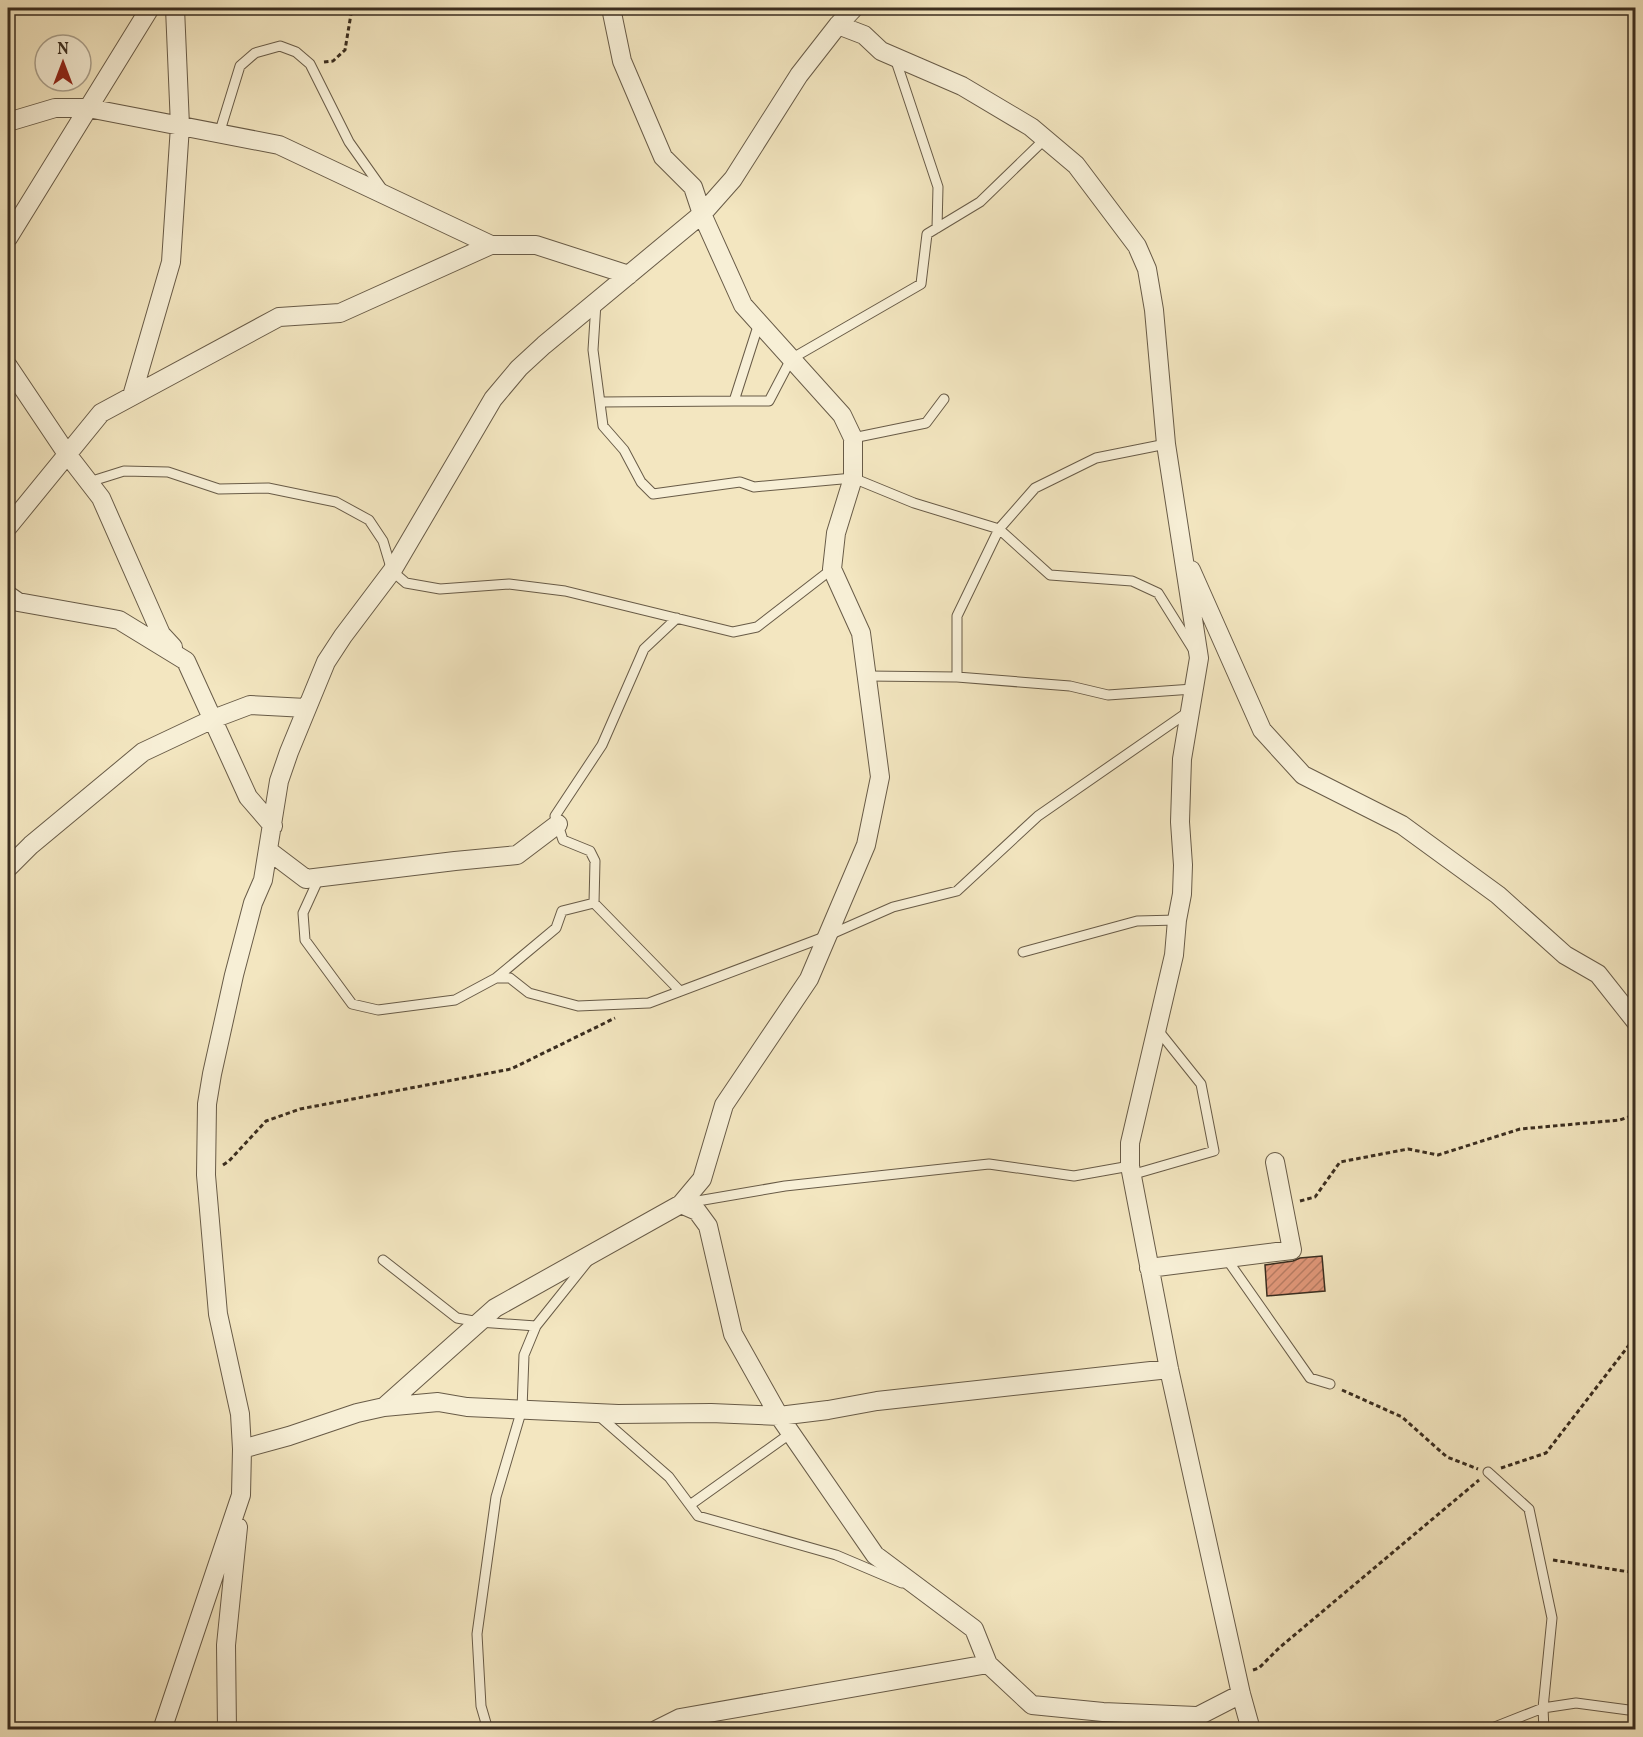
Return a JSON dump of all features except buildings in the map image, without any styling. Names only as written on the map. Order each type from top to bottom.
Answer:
[{"type":"street","points":[[8,238],[150,8]]},
{"type":"street","points":[[132,396],[171,262],[180,126],[175,8]]},
{"type":"street","points":[[384,1407],[495,1308],[681,1204],[702,1179],[724,1105],[809,979],[866,845],[880,777],[861,633],[832,568],[836,532],[853,478],[852,438],[842,415],[743,305],[702,214],[693,187],[663,157],[622,61],[611,8]]},
{"type":"street","points":[[227,1730],[226,1645],[241,1495],[242,1449],[240,1414],[218,1314],[206,1175],[207,1104],[234,975],[253,903],[263,880],[279,781],[326,662],[342,636],[392,572],[493,399],[519,368],[702,214],[733,179],[799,75],[854,8]]},
{"type":"street","points":[[838,25],[864,35],[881,51],[962,86],[1031,127],[1076,165],[1124,226],[1137,246],[1146,269],[1154,310],[1166,444],[1199,658],[1182,759],[1180,822],[1184,865],[1174,955],[1130,1143],[1130,1170],[1169,1369],[1251,1730]]},
{"type":"street","points":[[8,122],[55,108],[88,108],[279,145],[491,245]]},
{"type":"street","points":[[8,527],[101,413],[279,317],[340,313],[491,245],[536,245],[629,275]]},
{"type":"street","points":[[8,366],[67,454],[101,498],[161,634],[186,660],[248,797],[273,826]]},
{"type":"street","points":[[1180,546],[1262,730],[1303,775],[1402,825],[1498,895],[1565,955],[1598,974],[1635,1022]]},
{"type":"street","points":[[8,595],[18,602],[119,620],[186,660]]},
{"type":"street","points":[[8,868],[31,845],[143,752],[213,718],[250,705],[306,708]]},
{"type":"street","points":[[269,851],[306,879],[319,878],[517,855],[558,824]]},
{"type":"street","points":[[1149,1268],[1292,1250],[1275,1162]]},
{"type":"street","points":[[681,1204],[697,1211],[708,1227],[733,1334],[779,1416],[875,1556],[974,1629],[988,1664],[1032,1706],[1196,1716]]},
{"type":"street","points":[[242,1449],[357,1413],[384,1407],[438,1402],[467,1407],[618,1414],[711,1413],[779,1416],[935,1394],[1169,1369]]},
{"type":"street","points":[[162,1730],[241,1495]]},
{"type":"street","points":[[656,1730],[680,1719],[988,1664]]},
{"type":"street","points":[[1171,1730],[1241,1694]]},
{"type":"lane","points":[[219,134],[240,66],[255,53],[280,46],[296,52],[310,64],[349,142],[388,197]]},
{"type":"lane","points":[[894,57],[939,187],[937,228]]},
{"type":"lane","points":[[600,402],[770,401],[791,359],[921,284],[927,234],[980,202],[1045,139]]},
{"type":"lane","points":[[596,303],[593,350],[603,426],[624,450],[641,482],[653,494],[740,482],[754,487],[853,478],[914,503],[999,529],[1050,575],[1132,581],[1158,594],[1199,658]]},
{"type":"lane","points":[[734,401],[759,322]]},
{"type":"lane","points":[[852,438],[926,423],[945,399]]},
{"type":"lane","points":[[957,677],[957,616],[999,529],[1035,488],[1095,458],[1166,444]]},
{"type":"lane","points":[[89,482],[124,471],[168,472],[219,489],[268,488],[336,502],[369,520],[383,541],[392,572],[406,583],[440,589],[509,585],[565,591],[733,632],[757,627],[832,568]]},
{"type":"lane","points":[[677,618],[644,650],[602,745],[555,816],[563,840],[590,851],[595,861],[594,903],[680,991]]},
{"type":"lane","points":[[867,676],[957,677],[1070,686],[1108,695],[1194,689]]},
{"type":"lane","points":[[495,978],[510,978],[529,993],[578,1006],[648,1003],[827,936],[893,907],[957,891],[1038,816],[1190,710]]},
{"type":"lane","points":[[319,878],[303,913],[305,940],[352,1004],[378,1010],[455,1000],[495,978],[556,928],[562,911],[594,903]]},
{"type":"lane","points":[[1023,952],[1137,921],[1177,920]]},
{"type":"lane","points":[[681,1204],[785,1186],[989,1164],[1074,1176],[1130,1170],[1214,1151],[1201,1084],[1156,1029]]},
{"type":"lane","points":[[488,1730],[482,1706],[477,1634],[496,1497],[522,1409],[524,1355],[536,1326],[595,1252]]},
{"type":"lane","points":[[1226,1258],[1310,1378],[1330,1384]]},
{"type":"lane","points":[[383,1260],[457,1318],[536,1326]]},
{"type":"lane","points":[[596,1413],[669,1477],[698,1516],[837,1556],[927,1594]]},
{"type":"lane","points":[[690,1505],[791,1433]]},
{"type":"lane","points":[[1488,1473],[1529,1509],[1552,1618],[1543,1708],[1544,1730]]},
{"type":"lane","points":[[1487,1730],[1543,1708],[1576,1703],[1635,1711]]},
{"type":"path","points":[[310,64],[333,61],[345,50],[352,8]]},
{"type":"path","points":[[206,1175],[229,1161],[266,1121],[300,1109],[511,1069],[617,1018]]},
{"type":"path","points":[[1283,1205],[1315,1197],[1341,1162],[1408,1149],[1438,1155],[1520,1129],[1620,1120],[1635,1114]]},
{"type":"path","points":[[1237,1674],[1259,1668],[1488,1473],[1546,1453],[1635,1336]]},
{"type":"path","points":[[1330,1384],[1402,1417],[1447,1456],[1488,1473]]},
{"type":"path","points":[[1539,1557],[1635,1573]]}]
